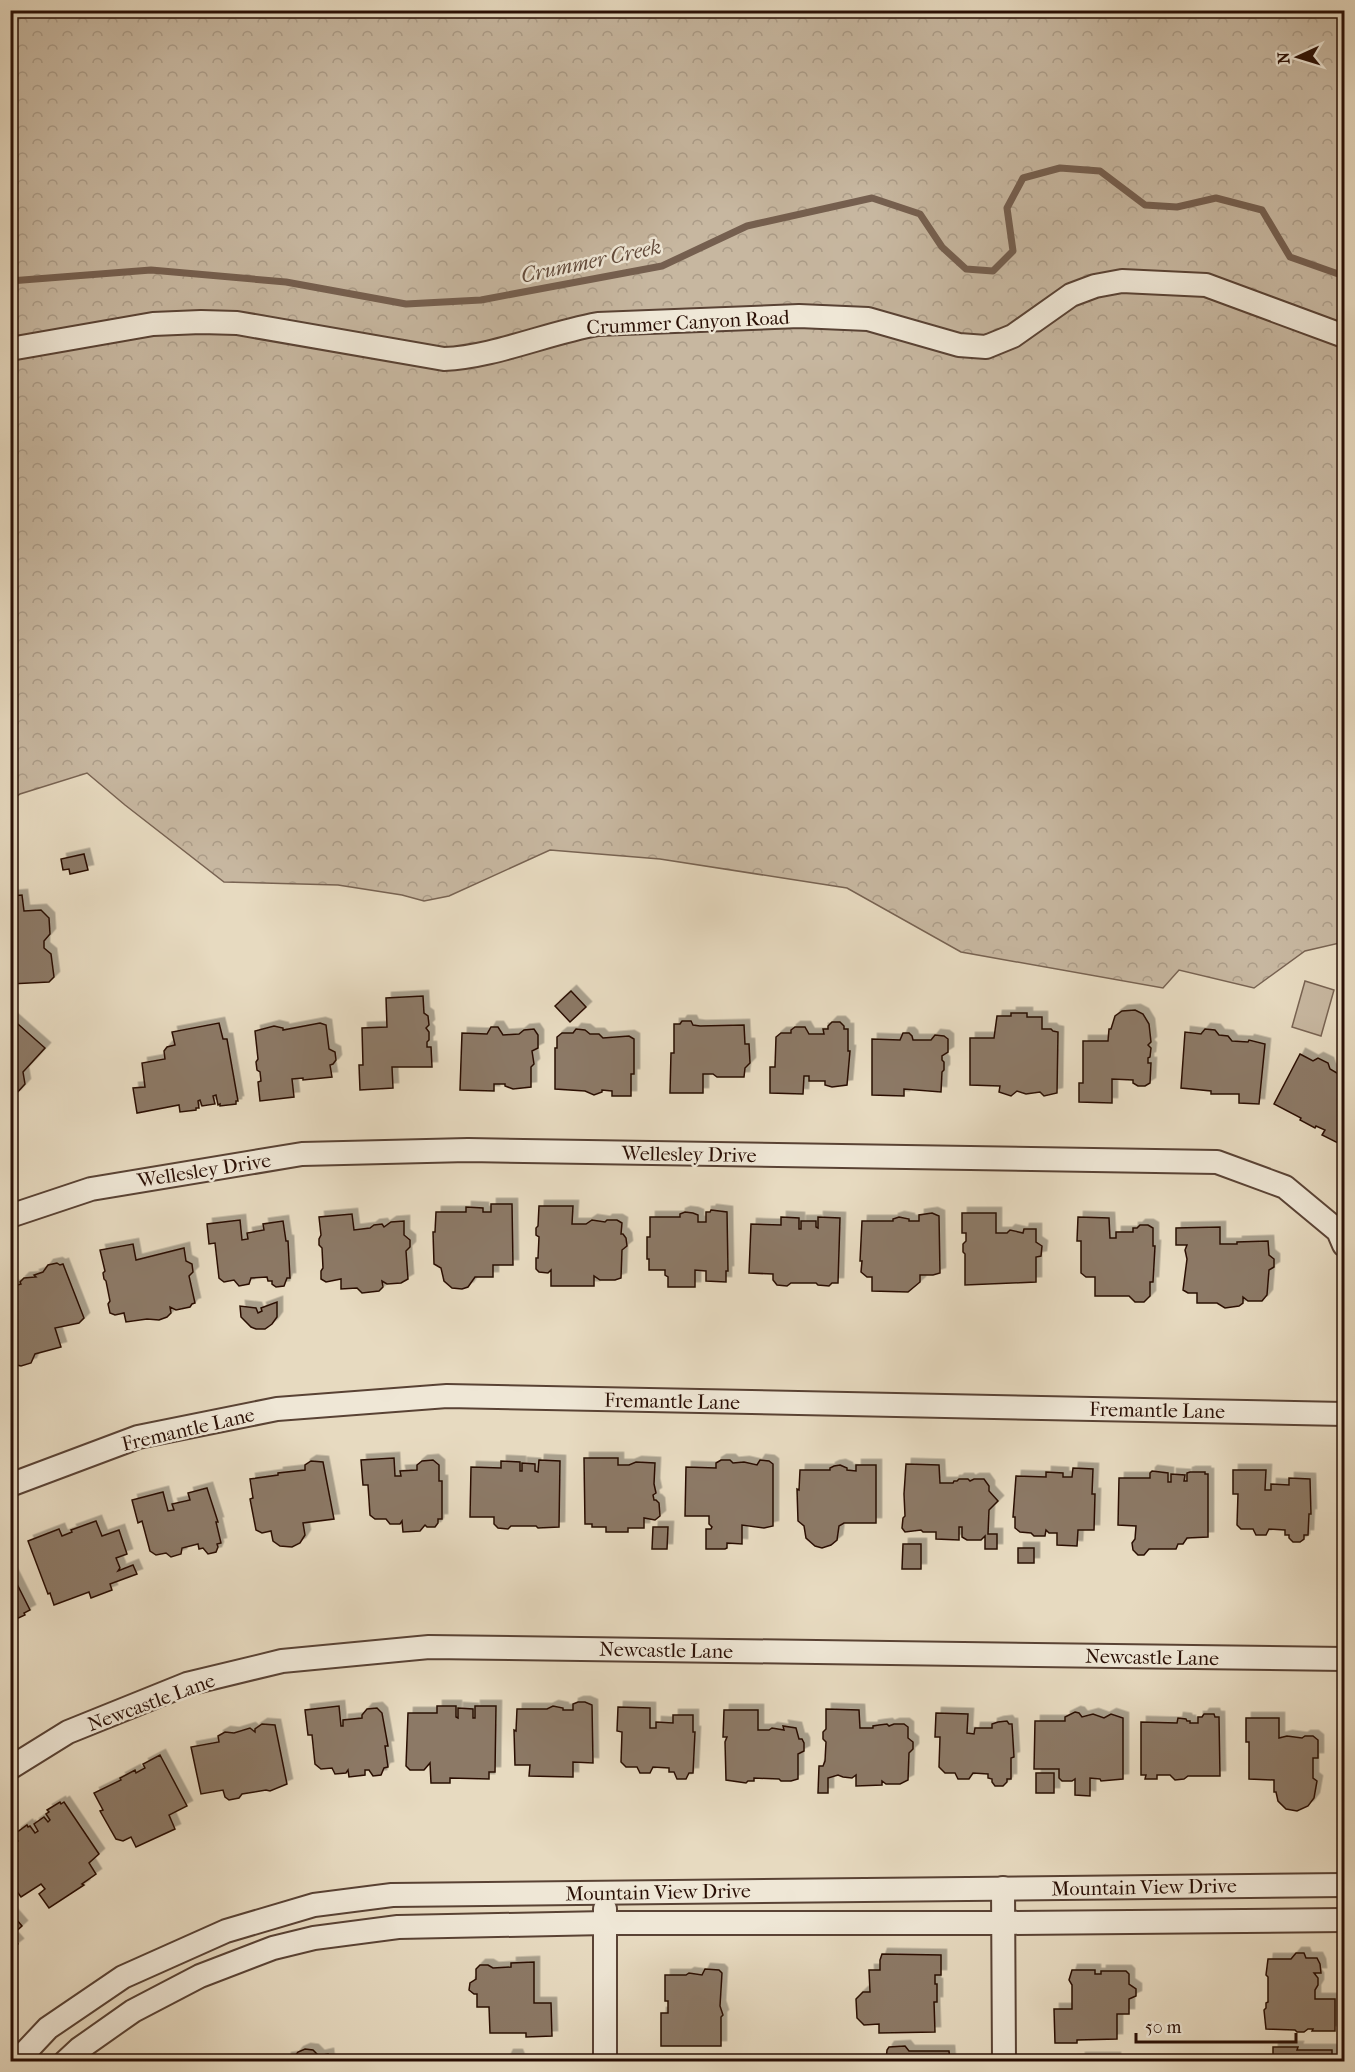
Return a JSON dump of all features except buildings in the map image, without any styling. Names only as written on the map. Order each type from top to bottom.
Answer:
[{"type":"street","name":"Crummer Canyon Road","points":[[10,350],[153,324],[201,322],[237,323],[444,359],[467,358],[567,330],[598,324],[800,316],[868,319],[959,345],[986,347],[1013,336],[1071,295],[1095,286],[1122,281],[1206,285],[1344,336]]},
{"type":"street","name":"Wellesley Drive","points":[[10,1216],[91,1189],[302,1154],[468,1150],[1217,1162],[1286,1186],[1338,1231],[1344,1245]]},
{"type":"street","name":"Fremantle Lane","points":[[10,1485],[138,1437],[277,1409],[447,1396],[1344,1413]]},
{"type":"street","name":"Newcastle Lane","points":[[10,1768],[68,1732],[187,1684],[282,1661],[429,1647],[1344,1659]]},
{"type":"street","name":"Mountain View Drive","points":[[16,2061],[48,2028],[123,1977],[226,1931],[314,1905],[392,1895],[1344,1885]]},
{"type":"street","points":[[1003,1888],[1004,2061]]},
{"type":"street","points":[[605,1892],[605,2061]]},
{"type":"street","name":"Mountain View Drive","points":[[65,2061],[133,2011],[200,1976],[273,1948],[314,1938],[399,1927],[606,1923],[1344,1920]]},
{"type":"green space","points":[[11,11],[1344,11],[1344,942],[1305,951],[1254,988],[1179,970],[1163,988],[961,952],[847,888],[660,859],[550,850],[449,896],[424,901],[402,895],[338,885],[224,882],[87,773],[20,794],[11,801]]},
{"type":"green space","points":[[1305,981],[1334,990],[1321,1036],[1292,1027]]},
{"type":"waterway","name":"Crummer Creek","points":[[10,281],[151,270],[286,282],[406,304],[481,300],[662,266],[747,226],[872,198],[920,214],[942,247],[966,269],[993,271],[1013,251],[1007,208],[1023,178],[1060,168],[1100,171],[1145,205],[1177,207],[1216,198],[1262,210],[1290,257],[1344,276]]}]
